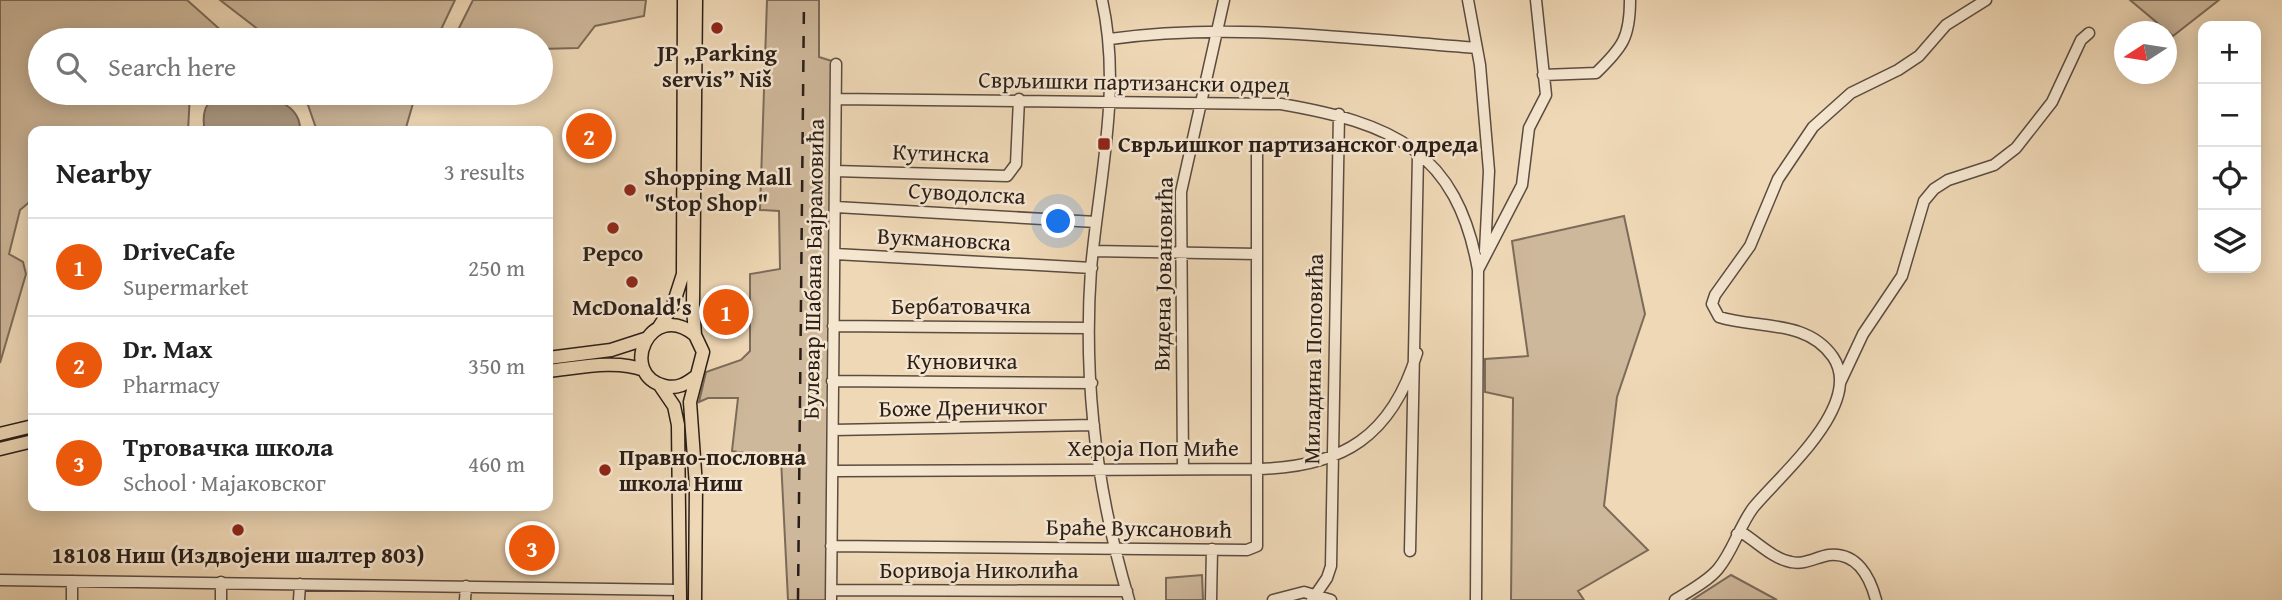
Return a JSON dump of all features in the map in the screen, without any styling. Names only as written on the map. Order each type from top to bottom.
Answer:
[{"type":"main road","points":[[553,357],[611,350],[645,339],[659,327],[673,304],[683,274],[684,0]]},
{"type":"main road","points":[[695,600],[696,486],[690,402],[695,377],[703,361],[703,352],[695,335],[693,307],[696,0]]},
{"type":"main road","points":[[659,327],[678,325],[695,335]]},
{"type":"main road","points":[[644,370],[641,349],[645,339]]},
{"type":"main road","points":[[553,371],[612,365],[633,366],[644,370],[659,384],[674,406],[678,425],[680,595]]},
{"type":"main road","points":[[659,384],[678,386],[695,377]]},
{"type":"main road","points":[[0,433],[28,427]]},
{"type":"main road","points":[[0,449],[28,442]]},
{"type":"street","points":[[1102,0],[1111,38],[1111,102],[1091,268],[1088,328],[1097,469],[1113,548],[1128,596]]},
{"type":"street","name":"Видена Јовановића","points":[[1183,468],[1181,192],[1224,0]]},
{"type":"street","points":[[1468,0],[1477,48],[1489,171],[1486,254]]},
{"type":"street","points":[[1478,270],[1522,185],[1529,128],[1546,95],[1536,0]]},
{"type":"street","points":[[1543,75],[1596,73],[1619,50],[1630,27],[1630,0]]},
{"type":"street","points":[[1840,383],[1833,357],[1819,344],[1796,330],[1719,317],[1712,304],[1715,295],[1750,246],[1778,179],[1813,127],[1851,93],[1898,70],[1919,56],[1946,25],[1986,0]]},
{"type":"street","points":[[1111,38],[1225,29],[1477,48]]},
{"type":"street","points":[[1675,600],[1719,568],[1752,510],[1812,442],[1834,407],[1840,383],[1863,334],[1902,276],[1924,201],[1934,189],[1948,180],[1994,165],[2016,148],[2052,102],[2081,40],[2089,33]]},
{"type":"street","name":"Булевар Шабана Бајрамовића","points":[[831,595],[835,64]]},
{"type":"street","name":"Сврљишки партизански одред","points":[[836,99],[1281,104],[1339,114],[1381,129],[1418,155],[1447,182],[1461,206],[1471,233],[1478,270],[1476,600]]},
{"type":"street","name":"Кутинска","points":[[835,171],[1007,176],[1016,164],[1019,99]]},
{"type":"street","name":"Миладина Поповића","points":[[1314,597],[1330,569],[1339,114]]},
{"type":"street","name":"Браће Вуксановић","points":[[831,546],[1247,550],[1257,546],[1257,147]]},
{"type":"street","name":"Хероја Поп Миће","points":[[1410,551],[1417,353],[1418,155]]},
{"type":"street","name":"Суводолска","points":[[836,207],[1096,222]]},
{"type":"street","points":[[1093,251],[1257,254]]},
{"type":"street","name":"Вукмановска","points":[[835,254],[1091,268]]},
{"type":"street","name":"Бербатовачка","points":[[833,326],[1088,328]]},
{"type":"street","name":"Хероја Поп Миће","points":[[832,471],[1288,468],[1332,456],[1363,439],[1395,406],[1408,382],[1417,353]]},
{"type":"street","name":"Куновичка","points":[[832,381],[1092,383]]},
{"type":"street","name":"Боже Дреничког","points":[[833,430],[1094,425]]},
{"type":"street","points":[[1737,534],[1744,534],[1782,560],[1795,563],[1830,555],[1849,558],[1862,568],[1872,584],[1876,600]]},
{"type":"street","points":[[1211,600],[1212,549]]},
{"type":"street","points":[[0,580],[221,582],[408,588],[531,587],[680,595]]},
{"type":"street","points":[[72,581],[72,600]]},
{"type":"street","points":[[221,582],[221,600]]},
{"type":"street","points":[[299,600],[300,584]]},
{"type":"street","points":[[465,600],[466,586]]},
{"type":"street","points":[[530,600],[531,587]]},
{"type":"street","points":[[1273,600],[1300,592],[1331,600]]},
{"type":"street","name":"Боривоја Николића","points":[[831,595],[1128,596]]},
{"type":"shaded area","points":[[0,0],[187,0],[218,28],[28,28],[28,105],[189,105],[188,126],[28,126],[28,203],[20,210],[9,254],[23,262],[26,274],[0,363]]},
{"type":"shaded area","points":[[220,0],[455,0],[442,28],[256,28]]},
{"type":"shaded area","points":[[473,0],[646,0],[644,16],[595,26],[578,48],[553,49],[553,28],[459,28]]},
{"type":"shaded area","points":[[767,0],[819,0],[819,57],[835,62],[830,600],[788,600],[781,459],[732,451],[738,398],[708,398],[699,402],[706,372],[741,360],[750,351],[750,274],[780,269],[779,211],[760,210]]},
{"type":"shaded area","points":[[2130,0],[2219,0],[2177,33],[2177,21],[2155,21]]},
{"type":"shaded area","points":[[207,105],[284,105],[292,110],[299,126],[205,126]]},
{"type":"shaded area","points":[[308,105],[413,105],[406,126],[315,126]]},
{"type":"shaded area","points":[[1624,216],[1645,314],[1617,397],[1604,506],[1648,550],[1578,591],[1584,600],[1511,600],[1513,398],[1485,392],[1485,359],[1528,356],[1512,241]]},
{"type":"shaded area","points":[[1202,575],[1203,600],[1166,600],[1166,578]]},
{"type":"shaded area","points":[[1731,575],[1777,600],[1692,600]]},
{"type":"railway","points":[[798,600],[804,0]]},
{"type":"place","name":"JP „Parking servis” Niš","points":[[717,28]]},
{"type":"place","name":"Dr. Max","points":[[589,136]]},
{"type":"place","name":"Сврљишког партизанског одреда","points":[[1104,144]]},
{"type":"place","name":"Shopping Mall \"Stop Shop\"","points":[[630,190]]},
{"type":"place","name":"Pepco","points":[[613,228]]},
{"type":"place","name":"McDonald's","points":[[632,282]]},
{"type":"place","name":"DriveCafe","points":[[726,312]]},
{"type":"place","name":"Правно-пословна школа Ниш","points":[[605,470]]},
{"type":"place","name":"18108 Ниш (Издвојени шалтер 803)","points":[[238,530]]},
{"type":"place","name":"Трговачка школа","points":[[532,548]]}]
